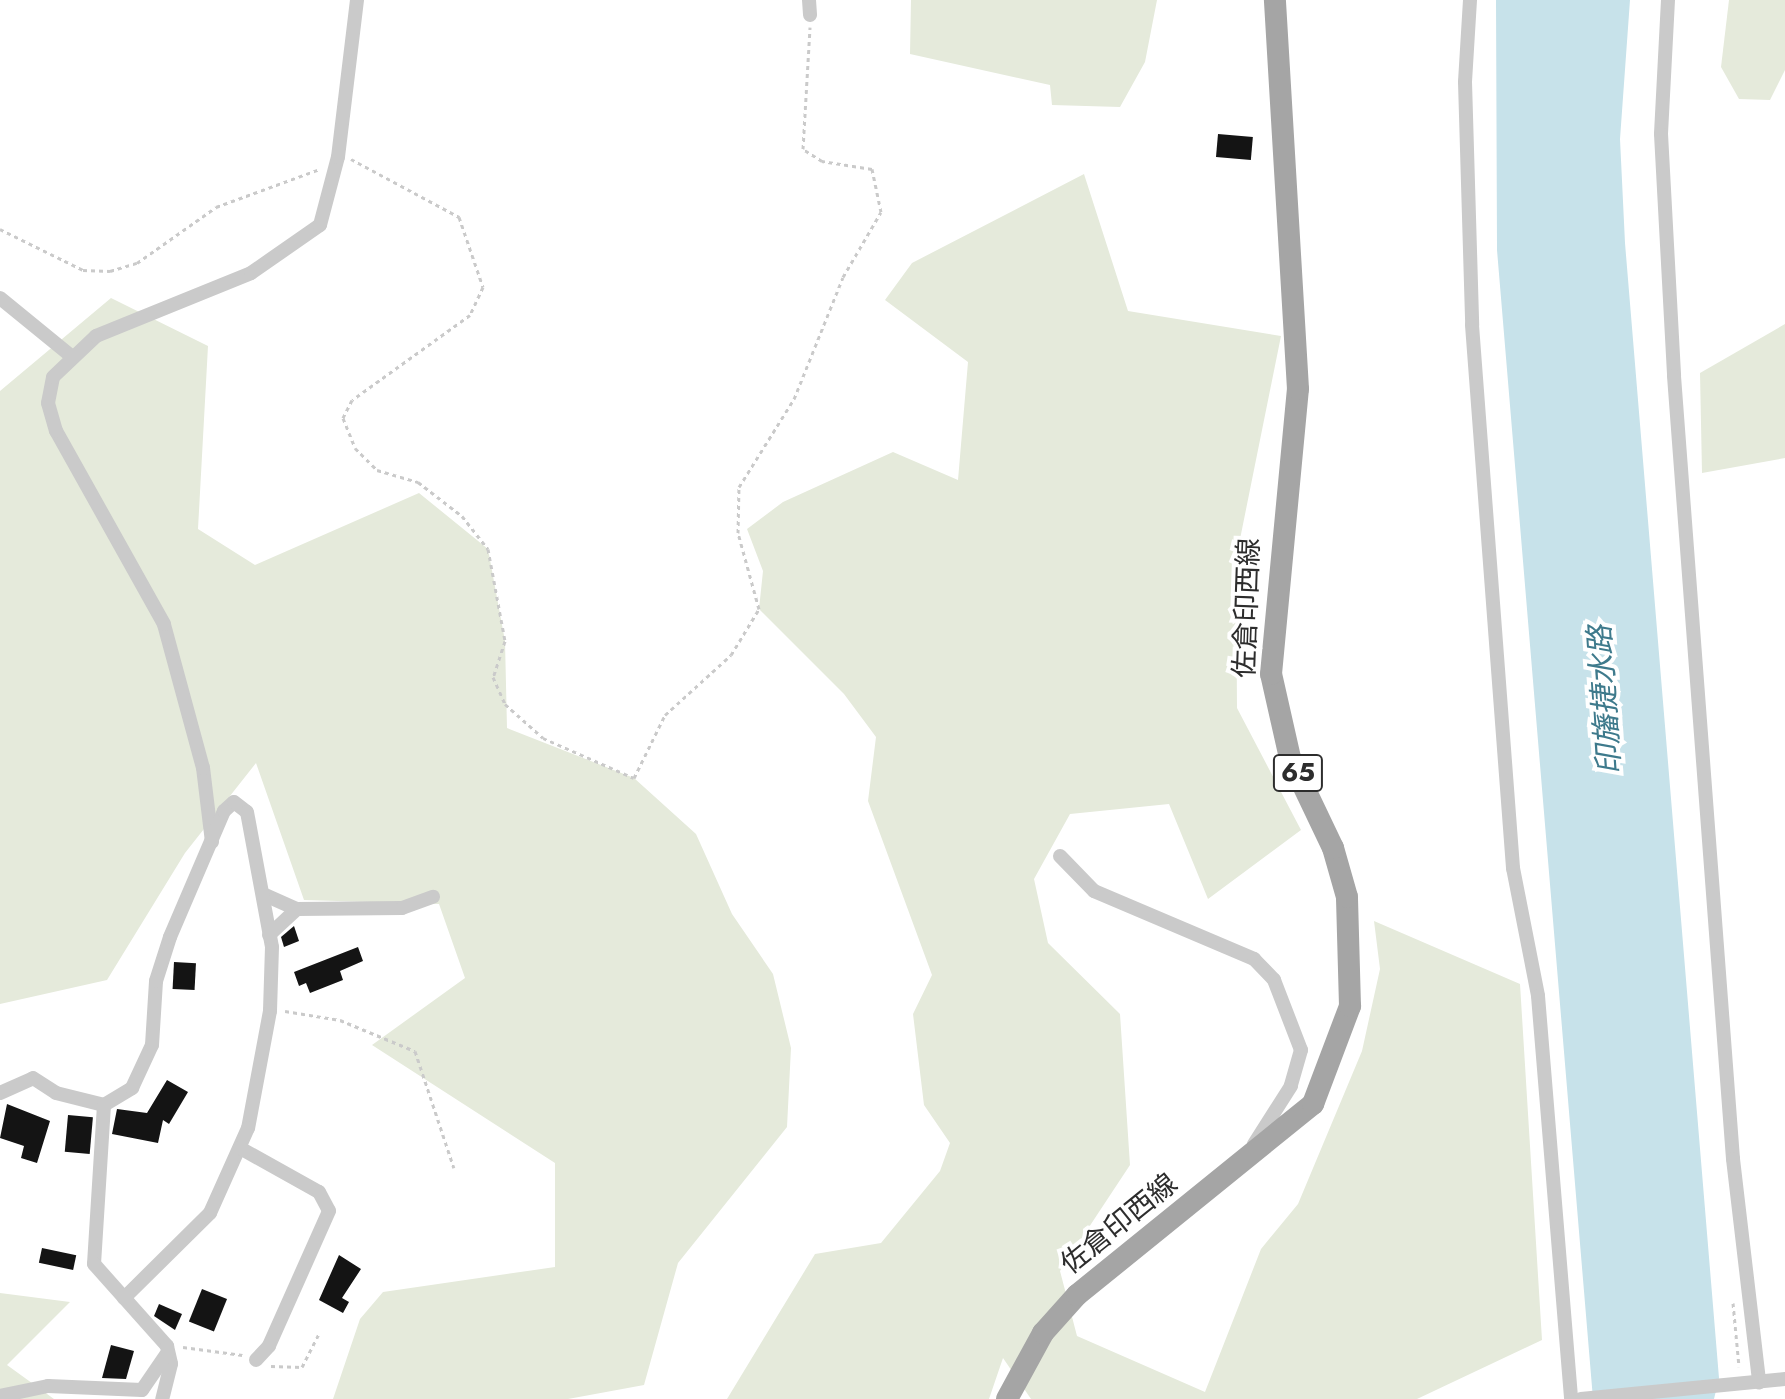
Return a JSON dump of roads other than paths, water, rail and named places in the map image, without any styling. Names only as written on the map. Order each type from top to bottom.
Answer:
[{"type":"main road","name":"佐倉印西線","points":[[1007,1399],[1043,1333],[1077,1295],[1313,1104],[1331,1074],[1350,1006],[1353,949],[1333,848],[1290,758],[1271,674],[1298,389],[1275,0]]},
{"type":"street","points":[[212,842],[203,768],[164,624],[56,431],[48,403],[53,377],[70,355],[96,336],[251,273],[320,225],[338,157],[357,0]]},
{"type":"street","points":[[1470,0],[1465,98],[1472,325],[1513,868],[1538,996],[1571,1399]]},
{"type":"street","points":[[1668,0],[1661,134],[1673,361],[1733,1159],[1759,1382]]},
{"type":"street","points":[[0,298],[70,355]]},
{"type":"street","points":[[124,1298],[210,1213],[240,1148],[270,1011],[269,935],[265,895],[247,812],[234,802],[212,842],[156,981],[152,1045],[142,1073],[104,1105],[94,1264],[168,1352],[162,1399]]},
{"type":"street","points":[[1060,856],[1116,904],[1254,959],[1290,1005],[1299,1069],[1238,1167]]},
{"type":"street","points":[[265,895],[297,909],[402,908],[433,897]]},
{"type":"street","points":[[269,935],[297,909]]},
{"type":"street","points":[[0,1093],[33,1078],[56,1093],[104,1105]]},
{"type":"street","points":[[240,1148],[319,1192],[329,1211],[269,1346],[256,1360]]},
{"type":"street","points":[[0,1396],[48,1386],[142,1390],[168,1352]]},
{"type":"street","points":[[1581,1399],[1785,1379]]},
{"type":"water","name":"印旛捷水路","points":[[1496,0],[1630,0],[1620,139],[1625,243],[1719,1378],[1714,1399],[1593,1399],[1497,250]]}]
